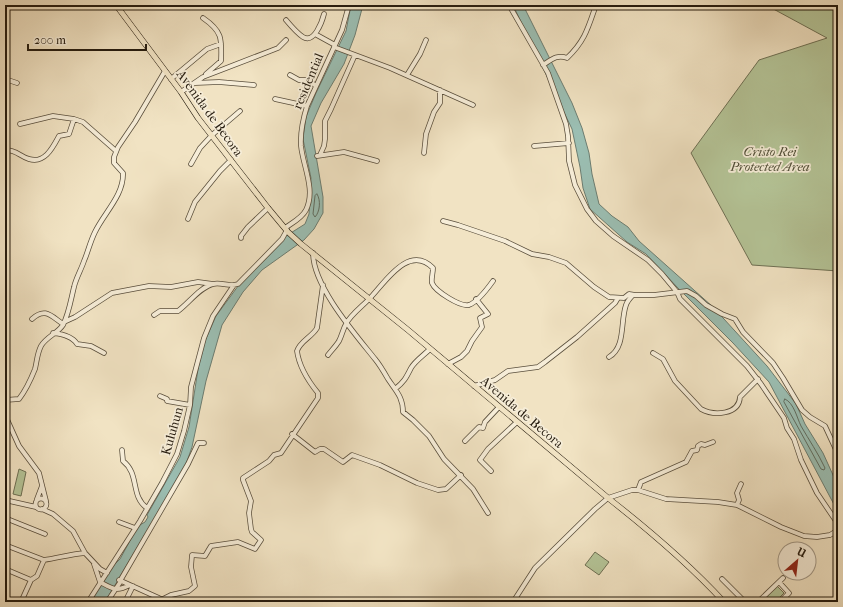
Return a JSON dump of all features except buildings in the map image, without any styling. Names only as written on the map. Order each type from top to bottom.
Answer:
[{"type":"main road","name":"Avenida de Becora","points":[[116,5],[181,92],[198,118],[286,230],[658,539],[706,583],[724,602]]},
{"type":"street","name":"residential","points":[[234,285],[238,284],[282,239],[286,230],[304,214],[308,203],[308,175],[302,147],[301,131],[307,106],[335,47],[342,30],[349,5]]},
{"type":"street","points":[[509,5],[548,73],[566,124],[569,143],[569,161],[574,179],[587,209],[596,221],[613,236],[648,260],[662,274],[689,309],[747,366],[784,418],[801,460],[817,493],[838,524]]},
{"type":"street","points":[[543,64],[557,57],[561,56],[567,58],[577,48],[585,37],[596,5]]},
{"type":"street","points":[[286,20],[304,38],[308,38],[315,34],[324,14]]},
{"type":"street","points":[[181,92],[203,77],[221,61],[221,44],[218,30],[203,18]]},
{"type":"street","points":[[315,34],[335,47],[407,75],[473,105]]},
{"type":"street","points":[[203,77],[278,48],[286,40]]},
{"type":"street","points":[[407,75],[420,54],[426,40]]},
{"type":"street","points":[[171,79],[207,49],[221,44]]},
{"type":"street","points":[[353,54],[332,109],[324,121],[326,136],[324,146],[318,155],[344,152],[377,161]]},
{"type":"street","points":[[5,400],[20,399],[35,368],[37,354],[42,343],[62,326],[70,306],[78,274],[85,260],[91,241],[123,180],[123,173],[114,163],[116,151],[165,71]]},
{"type":"street","points":[[290,75],[299,80],[308,80],[316,86]]},
{"type":"street","points":[[5,79],[17,83]]},
{"type":"street","points":[[194,83],[219,82],[254,85]]},
{"type":"street","points":[[424,153],[427,130],[434,112],[440,103],[440,90]]},
{"type":"street","points":[[275,99],[307,106]]},
{"type":"street","points":[[191,164],[200,148],[212,135],[240,111]]},
{"type":"street","points":[[20,124],[53,116],[74,119],[83,122],[116,151]]},
{"type":"street","points":[[5,150],[15,151],[29,159],[36,160],[44,157],[52,150],[60,136],[69,134],[74,119]]},
{"type":"street","points":[[534,146],[569,143]]},
{"type":"street","points":[[188,219],[195,202],[231,160]]},
{"type":"street","points":[[242,238],[241,236],[248,227],[268,208]]},
{"type":"street","points":[[442,221],[505,241],[532,254],[549,257],[566,263],[594,287],[609,297],[624,298],[629,294],[654,295],[687,291],[696,296],[706,305],[722,314],[735,318],[743,332],[773,363],[802,410],[825,426],[838,454]]},
{"type":"street","points":[[313,253],[314,263],[323,285],[346,322],[375,360],[403,401],[403,412],[429,436],[444,459],[473,489],[488,513]]},
{"type":"street","points":[[328,355],[338,342],[346,322],[391,274],[406,263],[413,260],[428,263],[433,268],[433,285],[452,300],[460,304],[469,305],[484,292],[493,281]]},
{"type":"street","points":[[63,323],[112,293],[148,286],[171,287],[198,282],[234,285]]},
{"type":"street","points":[[154,314],[160,311],[178,311],[194,297],[213,284]]},
{"type":"street","name":"Kuluhun","points":[[88,602],[122,551],[162,483],[177,454],[184,431],[190,405],[191,387],[204,338],[213,316],[234,285]]},
{"type":"street","points":[[120,581],[159,598],[162,601],[171,595],[189,591],[195,586],[191,567],[192,555],[205,556],[211,546],[238,542],[255,549],[261,540],[250,529],[249,512],[251,501],[243,482],[243,478],[269,461],[274,455],[281,453],[318,396],[318,393],[309,381],[297,351],[299,346],[311,336],[317,328],[323,285]]},
{"type":"street","points":[[609,357],[615,354],[620,344],[626,305],[633,295]]},
{"type":"street","points":[[474,386],[495,380],[508,371],[538,367],[577,337],[615,303],[618,298]]},
{"type":"street","points":[[448,364],[461,357],[467,351],[482,327],[480,318],[488,314],[476,299]]},
{"type":"street","points":[[32,319],[39,313],[44,312],[63,323]]},
{"type":"street","points":[[53,333],[61,334],[75,340],[77,344],[91,346],[104,353]]},
{"type":"street","points":[[395,389],[408,376],[412,368],[430,349]]},
{"type":"street","points":[[652,353],[663,359],[675,381],[701,409],[705,411],[722,412],[729,411],[737,407],[740,402],[740,397],[758,380]]},
{"type":"street","points":[[160,396],[167,399],[167,401],[190,405]]},
{"type":"street","points":[[465,441],[478,427],[483,428],[485,422],[499,407]]},
{"type":"street","points":[[5,415],[19,446],[39,473],[46,503],[42,509]]},
{"type":"street","points":[[491,471],[480,460],[488,449],[517,422]]},
{"type":"street","points":[[292,434],[315,452],[320,449],[324,449],[343,462],[352,455],[417,483],[438,490],[446,489],[461,475]]},
{"type":"street","points":[[638,490],[641,482],[686,462],[692,451],[697,450],[698,446],[713,442]]},
{"type":"street","points":[[107,602],[188,464],[195,446],[198,443],[204,443]]},
{"type":"street","points":[[122,450],[123,461],[129,466],[133,474],[137,494],[143,505],[147,508]]},
{"type":"street","points":[[737,506],[739,500],[737,493],[742,484]]},
{"type":"street","points":[[37,508],[35,504],[42,485]]},
{"type":"street","points":[[513,602],[535,568],[608,498],[632,490],[638,490],[666,499],[718,502],[737,506],[804,536],[817,537],[830,535],[838,530]]},
{"type":"street","points":[[26,504],[43,498],[53,514]]},
{"type":"street","points":[[5,500],[26,504],[53,514],[73,531],[85,553],[107,573]]},
{"type":"street","points":[[5,518],[45,534]]},
{"type":"street","points":[[119,522],[135,528]]},
{"type":"street","points":[[5,545],[44,560],[70,554],[85,553]]},
{"type":"street","points":[[21,602],[31,580],[37,576],[44,560]]},
{"type":"street","points":[[93,561],[100,582],[114,589],[122,589],[131,586]]},
{"type":"street","points":[[5,569],[31,580]]},
{"type":"street","points":[[722,579],[745,602]]},
{"type":"street","points":[[758,602],[779,582],[789,593],[780,602]]},
{"type":"street","points":[[125,602],[131,586]]},
{"type":"green space","name":"Cristo Rei Protected Area","points":[[766,5],[838,5],[838,271],[752,265],[691,153],[759,60],[827,38]]},
{"type":"green space","points":[[19,469],[26,472],[21,496],[13,494]]},
{"type":"green space","points":[[595,552],[609,562],[599,575],[585,565]]},
{"type":"green space","points":[[777,586],[784,593],[775,602],[769,602],[765,598]]},
{"type":"water","points":[[351,5],[363,5],[355,35],[344,64],[321,103],[311,126],[323,197],[323,213],[314,229],[304,240],[262,270],[243,292],[222,325],[206,381],[192,447],[185,467],[105,602],[91,602],[109,570],[120,559],[138,526],[145,522],[148,517],[147,515],[180,457],[189,427],[199,363],[205,341],[216,316],[241,282],[286,236],[305,224],[309,214],[311,178],[303,139],[306,117],[346,31]]},
{"type":"water","points":[[513,5],[523,5],[572,103],[582,128],[589,153],[599,204],[612,216],[628,227],[639,241],[713,307],[767,366],[796,404],[805,424],[823,453],[838,486],[838,512],[769,382],[646,254],[627,242],[590,209],[583,188],[572,129]]}]
